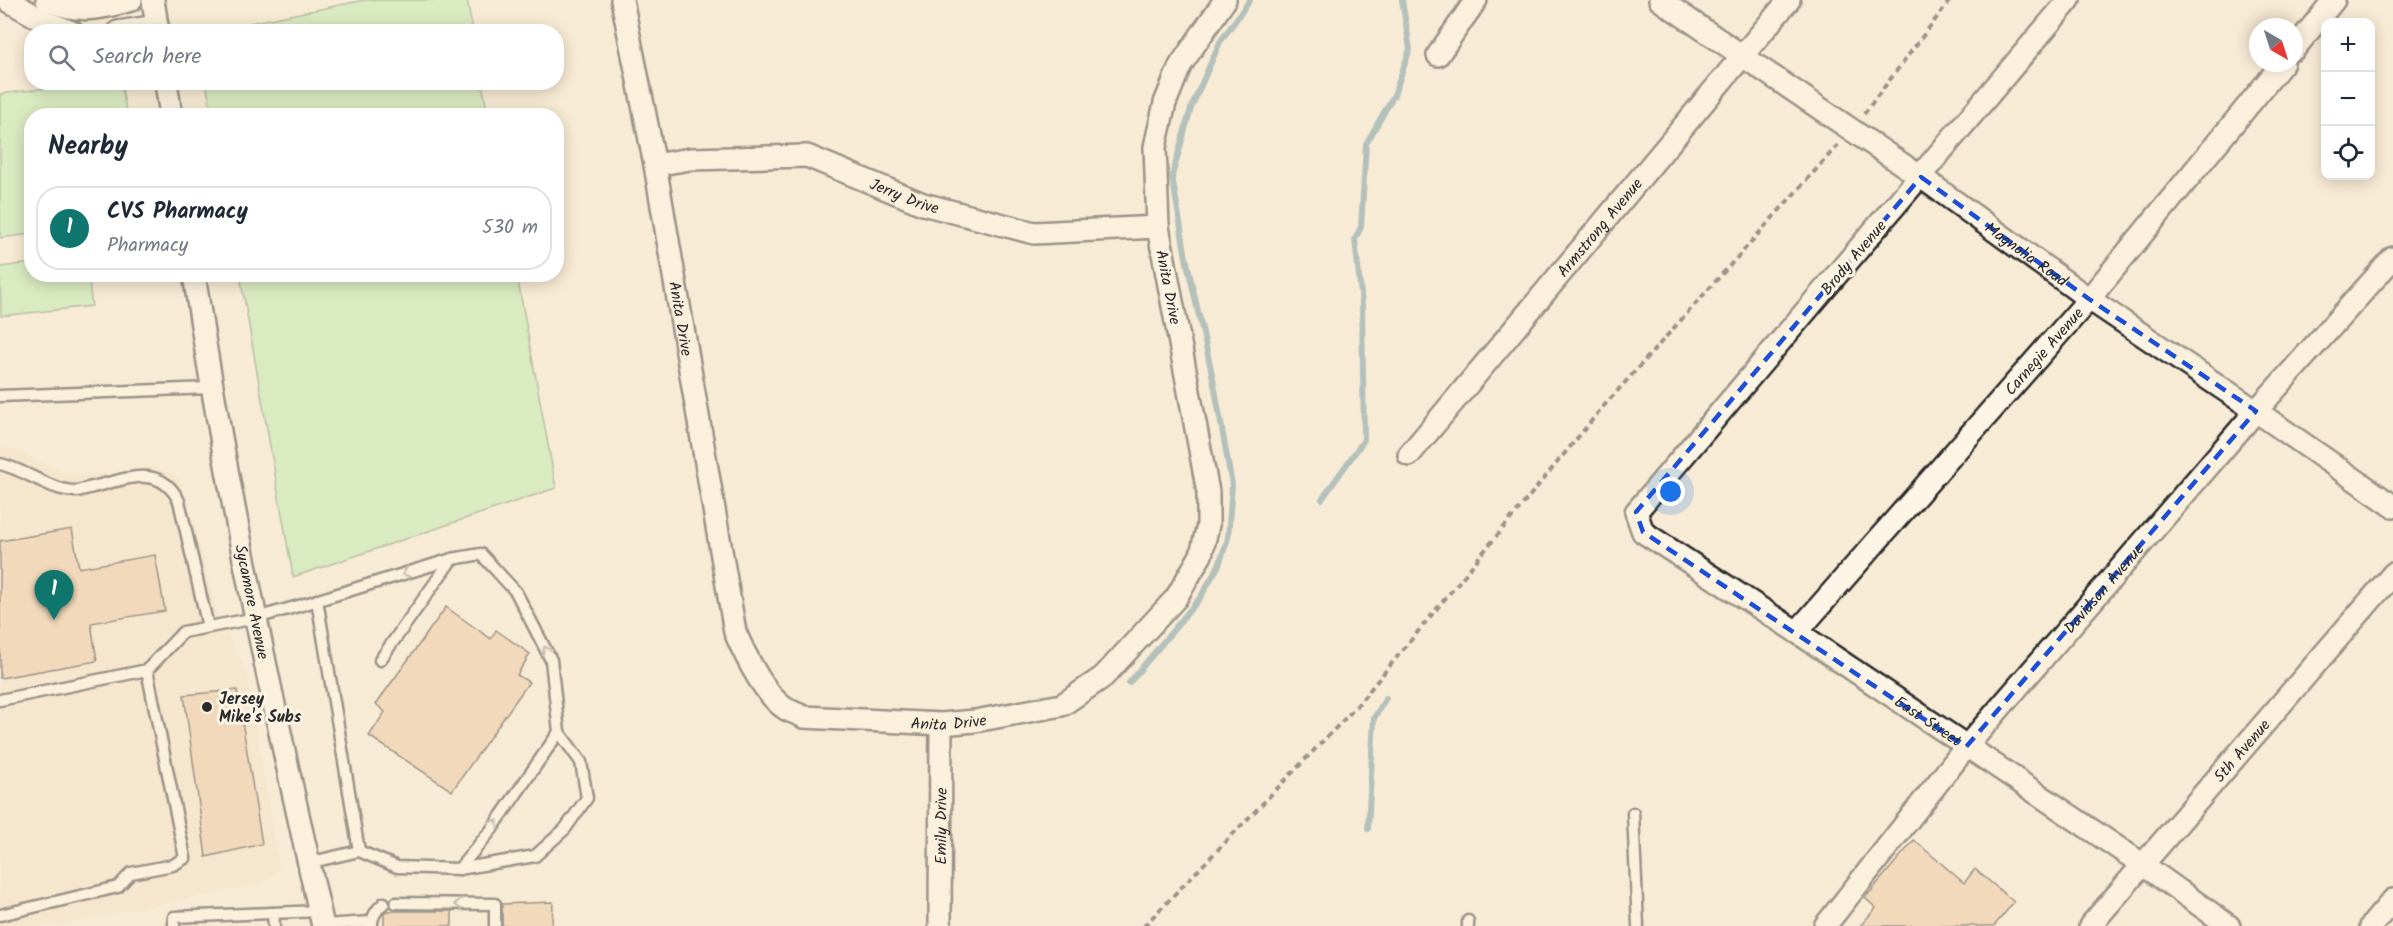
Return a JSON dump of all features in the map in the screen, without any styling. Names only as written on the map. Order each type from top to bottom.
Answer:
[{"type":"street","points":[[7,0],[51,24]]},
{"type":"street","points":[[47,0],[79,10],[104,8],[131,0]]},
{"type":"street","points":[[153,0],[157,24]]},
{"type":"street","name":"Anita Drive","points":[[622,0],[655,165],[735,632],[746,657],[785,709],[804,717],[941,724],[975,721],[1062,705],[1103,677],[1176,598],[1201,555],[1208,525],[1208,492],[1158,227],[1155,147],[1165,103],[1180,66],[1225,0]]},
{"type":"street","points":[[1438,55],[1476,0]]},
{"type":"street","name":"Magnolia Road","points":[[1660,0],[1921,177],[2089,299],[2393,506]]},
{"type":"street","name":"Armstrong Avenue","points":[[1409,455],[1789,0]]},
{"type":"street","name":"Brody Avenue","points":[[1636,512],[2069,0]]},
{"type":"street","points":[[2303,38],[2334,0]]},
{"type":"street","name":"Carnegie Avenue","points":[[1797,632],[2089,299],[2276,72]]},
{"type":"street","points":[[167,90],[170,108]]},
{"type":"street","name":"Jerry Drive","points":[[655,165],[690,159],[807,156],[923,204],[1034,233],[1158,227]]},
{"type":"street","name":"Davidson Avenue","points":[[1825,926],[1966,747],[2256,411],[2393,258]]},
{"type":"street","name":"Sycamore Avenue","points":[[195,282],[211,388],[280,742],[322,921]]},
{"type":"street","name":"East Street","points":[[1636,512],[1643,532],[1797,632],[2142,864],[2229,926]]},
{"type":"street","name":"5th Avenue","points":[[2090,926],[2393,574]]},
{"type":"street","name":"Emily Drive","points":[[940,926],[941,724]]},
{"type":"street","points":[[2371,926],[2393,900]]},
{"type":"lane","points":[[0,396],[211,388]]},
{"type":"lane","points":[[0,464],[75,491],[131,478],[151,477],[162,480],[172,488],[178,501],[208,627]]},
{"type":"lane","points":[[0,700],[147,670],[183,632],[256,618],[452,559],[481,554],[516,592],[551,660],[559,732],[581,762],[587,798],[565,829],[535,856],[459,869],[397,867],[359,850],[308,863]]},
{"type":"lane","points":[[380,660],[452,559]]},
{"type":"lane","points":[[317,600],[359,850]]},
{"type":"lane","points":[[0,915],[118,887],[131,873],[172,865],[185,858],[147,670]]},
{"type":"lane","points":[[459,869],[492,829],[559,732]]},
{"type":"lane","points":[[1634,813],[1638,926]]},
{"type":"lane","points":[[174,926],[174,917],[273,913],[322,921],[371,924],[384,903]]},
{"type":"lane","points":[[396,903],[495,904],[495,926]]},
{"type":"lane","points":[[273,913],[274,926]]},
{"type":"path","points":[[1144,926],[1355,708],[1602,408],[1851,131],[1950,0]]},
{"type":"highlighted area","points":[[1921,177],[2089,299],[2256,411],[1966,747],[1643,532],[1636,512]]},
{"type":"shaded area","points":[[8,447],[69,475],[112,474],[155,467],[179,477],[194,523],[216,610],[247,674],[279,868],[263,883],[53,926],[0,926],[0,448]]},
{"type":"green space","points":[[365,0],[467,0],[472,24],[244,24]]},
{"type":"green space","points":[[32,90],[122,90],[126,108],[24,108],[24,235],[0,238],[0,94]]},
{"type":"green space","points":[[207,90],[483,90],[487,108],[211,108]]},
{"type":"green space","points":[[24,264],[24,282],[89,282],[92,306],[1,316],[0,267]]},
{"type":"green space","points":[[241,282],[518,282],[556,488],[293,577]]},
{"type":"building","points":[[72,529],[79,568],[155,555],[165,611],[91,623],[97,661],[0,678],[0,541]]},
{"type":"building","points":[[446,607],[491,639],[496,630],[530,654],[517,675],[529,682],[452,791],[369,736],[385,712],[376,704]]},
{"type":"building","points":[[237,690],[262,844],[206,857],[184,695]]},
{"type":"building","points":[[1914,840],[1964,883],[1975,869],[2014,902],[1994,926],[1860,926],[1876,908],[1865,898]]},
{"type":"building","points":[[553,902],[552,926],[502,926],[502,904]]},
{"type":"building","points":[[387,911],[452,911],[452,926],[384,926],[384,914]]},
{"type":"waterway","points":[[1129,683],[1200,598],[1219,565],[1228,538],[1232,485],[1213,378],[1186,258],[1172,176],[1191,108],[1220,42],[1250,0]]},
{"type":"waterway","points":[[1322,499],[1364,440],[1362,304],[1355,239],[1361,227],[1366,144],[1394,95],[1410,49],[1402,0]]},
{"type":"waterway","points":[[1368,829],[1374,718],[1386,698]]},
{"type":"place","name":"CVS Pharmacy","points":[[54,620]]},
{"type":"place","name":"Jersey Mike's Subs","points":[[207,707]]}]
